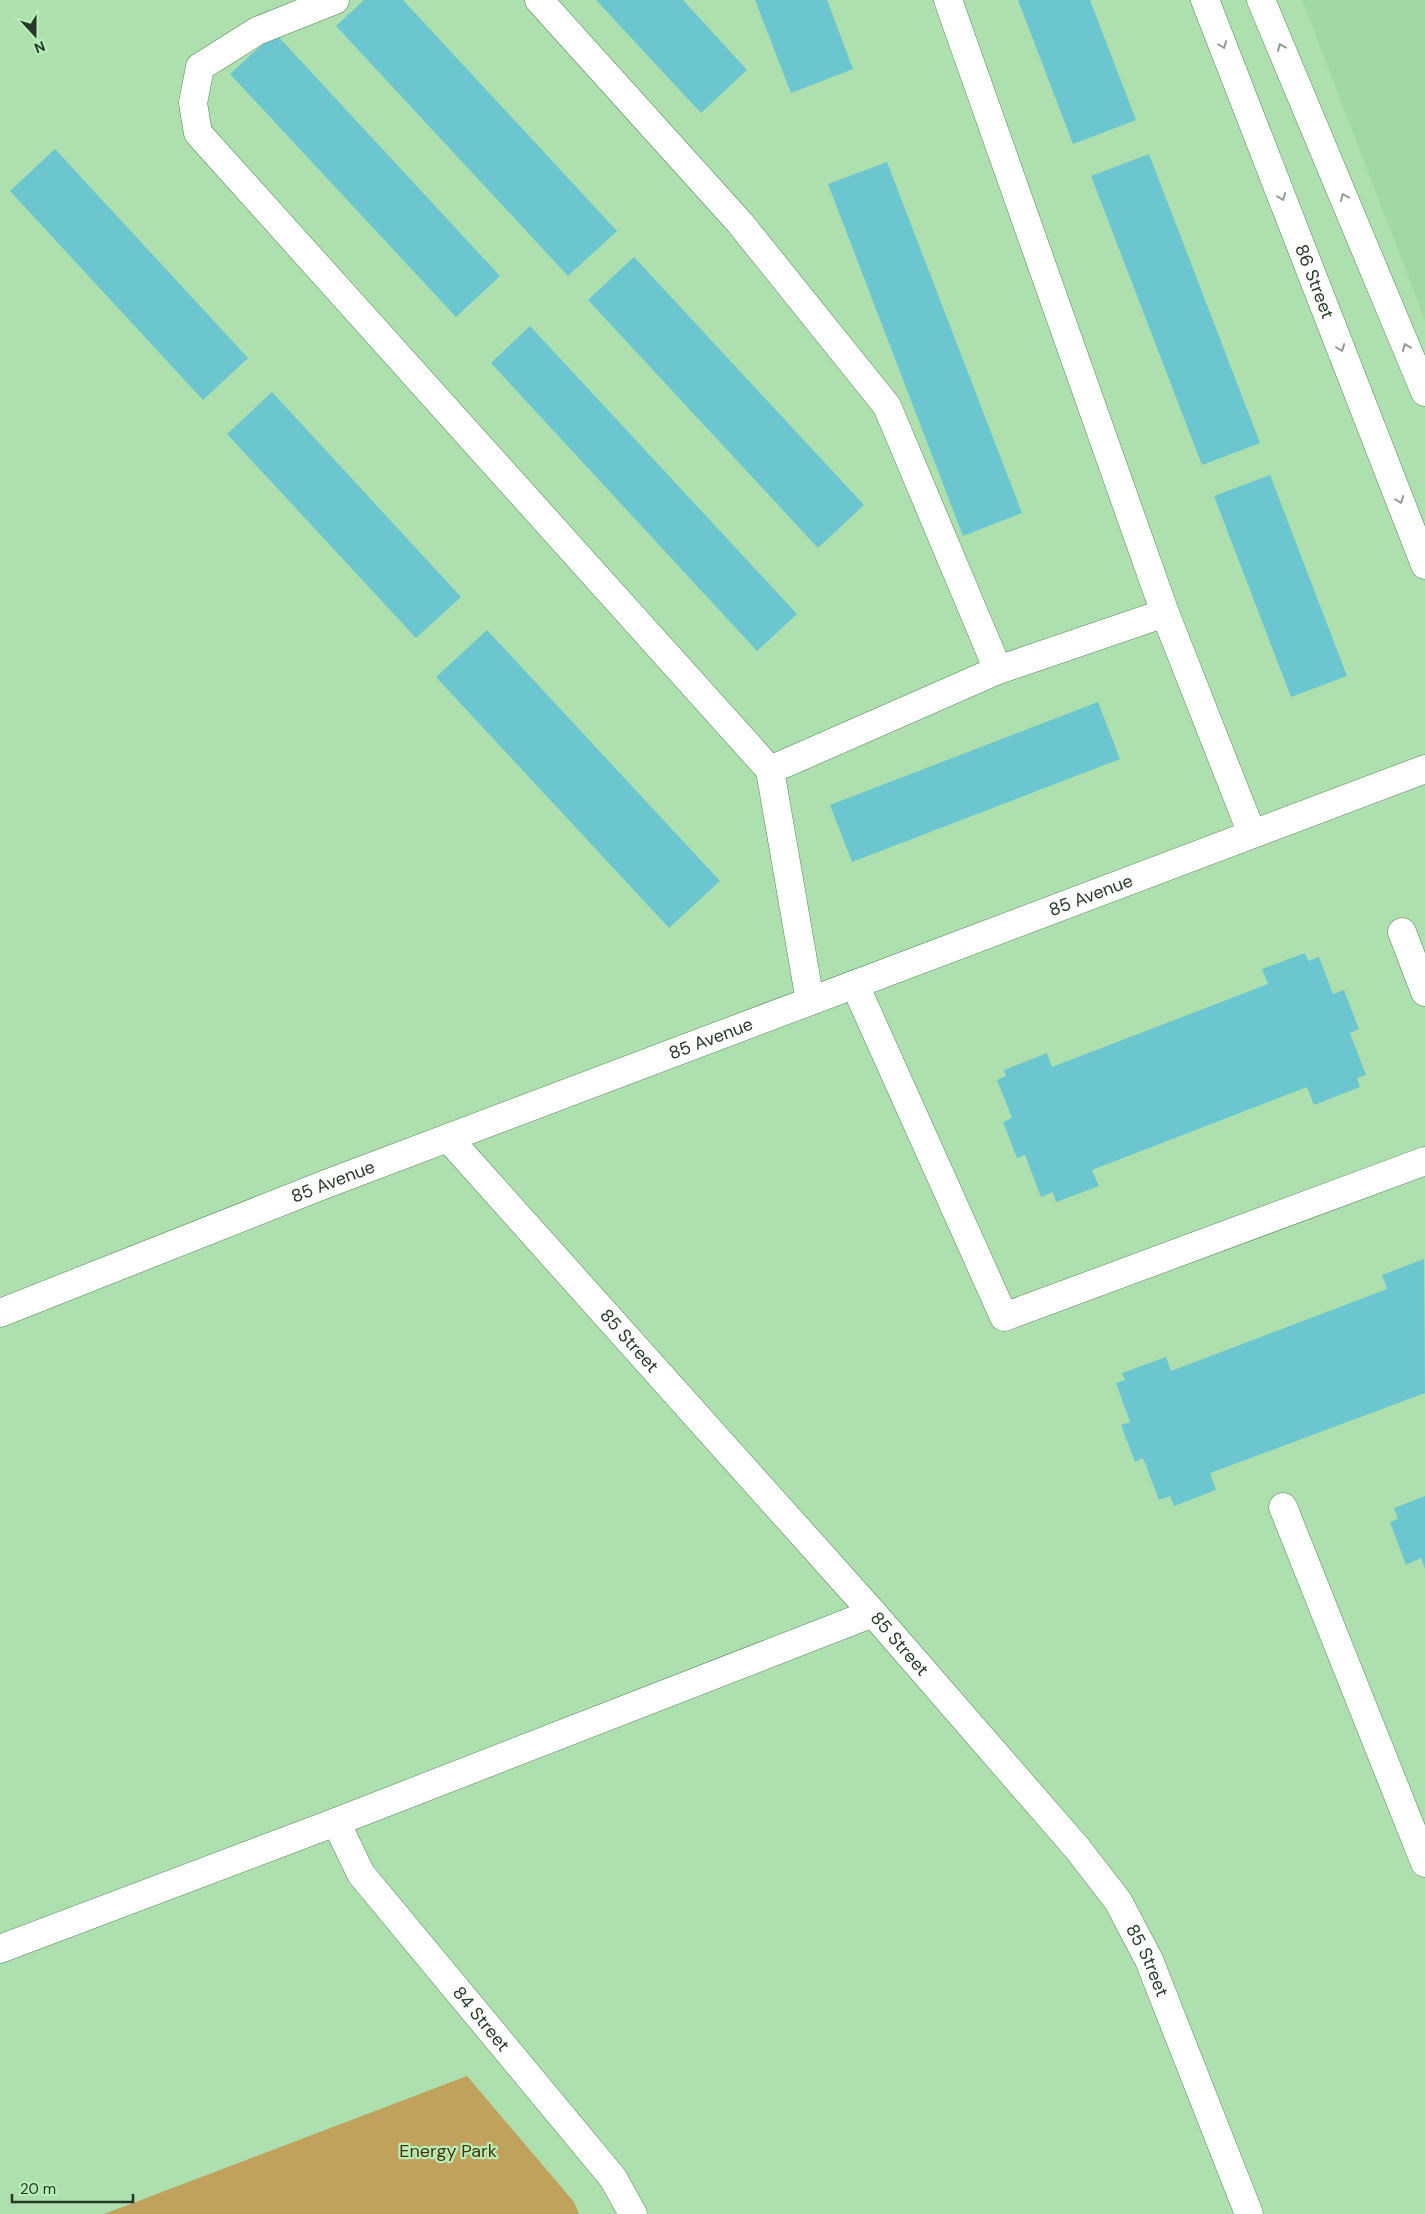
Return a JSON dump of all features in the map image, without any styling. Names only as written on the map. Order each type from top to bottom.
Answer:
[{"type":"street","points":[[335,0],[257,31],[200,67],[193,103],[198,134],[770,770],[810,1002]]},
{"type":"street","points":[[539,0],[740,222],[887,406],[998,670]]},
{"type":"street","points":[[948,0],[1165,613],[1252,834]]},
{"type":"street","name":"86 Street","points":[[1205,0],[1425,565]]},
{"type":"street","points":[[1261,0],[1425,392]]},
{"type":"street","points":[[770,770],[998,670],[1165,613]]},
{"type":"street","name":"85 Avenue","points":[[0,1312],[326,1184],[1425,768]]},
{"type":"street","points":[[1402,932],[1425,992]]},
{"type":"street","points":[[855,985],[1004,1318],[1425,1161]]},
{"type":"street","name":"85 Street","points":[[448,1138],[872,1613],[1077,1848],[1118,1901],[1149,1960],[1249,2214]]},
{"type":"street","points":[[1283,1507],[1425,1863]]},
{"type":"street","points":[[0,1949],[336,1822],[872,1613]]},
{"type":"street","name":"84 Street","points":[[336,1822],[361,1874],[613,2178],[633,2214]]},
{"type":"shaded area","points":[[1302,0],[1425,0],[1425,320]]},
{"type":"green space","name":"Energy Park","points":[[467,2076],[574,2202],[579,2214],[104,2214]]},
{"type":"building","points":[[364,0],[403,0],[617,231],[568,276],[336,26]]},
{"type":"building","points":[[596,0],[683,0],[747,70],[701,113]]},
{"type":"building","points":[[755,0],[827,0],[853,69],[791,93]]},
{"type":"building","points":[[1018,0],[1090,0],[1136,120],[1073,144]]},
{"type":"building","points":[[275,33],[500,276],[456,317],[230,74]]},
{"type":"building","points":[[55,149],[248,358],[203,400],[10,191]]},
{"type":"building","points":[[1149,154],[1260,443],[1202,465],[1091,176]]},
{"type":"building","points":[[887,162],[1022,513],[963,536],[828,184]]},
{"type":"building","points":[[634,257],[864,505],[818,548],[588,300]]},
{"type":"building","points":[[530,326],[797,614],[757,651],[491,363]]},
{"type":"building","points":[[272,392],[461,597],[416,638],[227,434]]},
{"type":"building","points":[[1270,475],[1347,676],[1291,697],[1214,496]]},
{"type":"building","points":[[487,630],[720,881],[669,928],[436,677]]},
{"type":"building","points":[[1098,702],[1120,759],[852,862],[830,805]]},
{"type":"building","points":[[1305,953],[1308,961],[1319,957],[1333,994],[1344,990],[1359,1029],[1350,1033],[1366,1075],[1357,1078],[1360,1087],[1314,1105],[1307,1087],[1092,1170],[1099,1186],[1056,1202],[1053,1192],[1041,1197],[1025,1155],[1017,1158],[1003,1122],[1012,1118],[997,1080],[1006,1076],[1004,1070],[1047,1053],[1052,1067],[1268,984],[1262,969]]},
{"type":"building","points":[[1424,1259],[1425,1393],[1210,1473],[1216,1490],[1174,1506],[1170,1496],[1159,1500],[1143,1458],[1135,1462],[1121,1425],[1130,1422],[1116,1383],[1125,1380],[1122,1373],[1166,1357],[1171,1371],[1387,1289],[1382,1275]]},
{"type":"building","points":[[1425,1496],[1425,1569],[1421,1558],[1406,1565],[1390,1522],[1398,1519],[1394,1508]]}]
